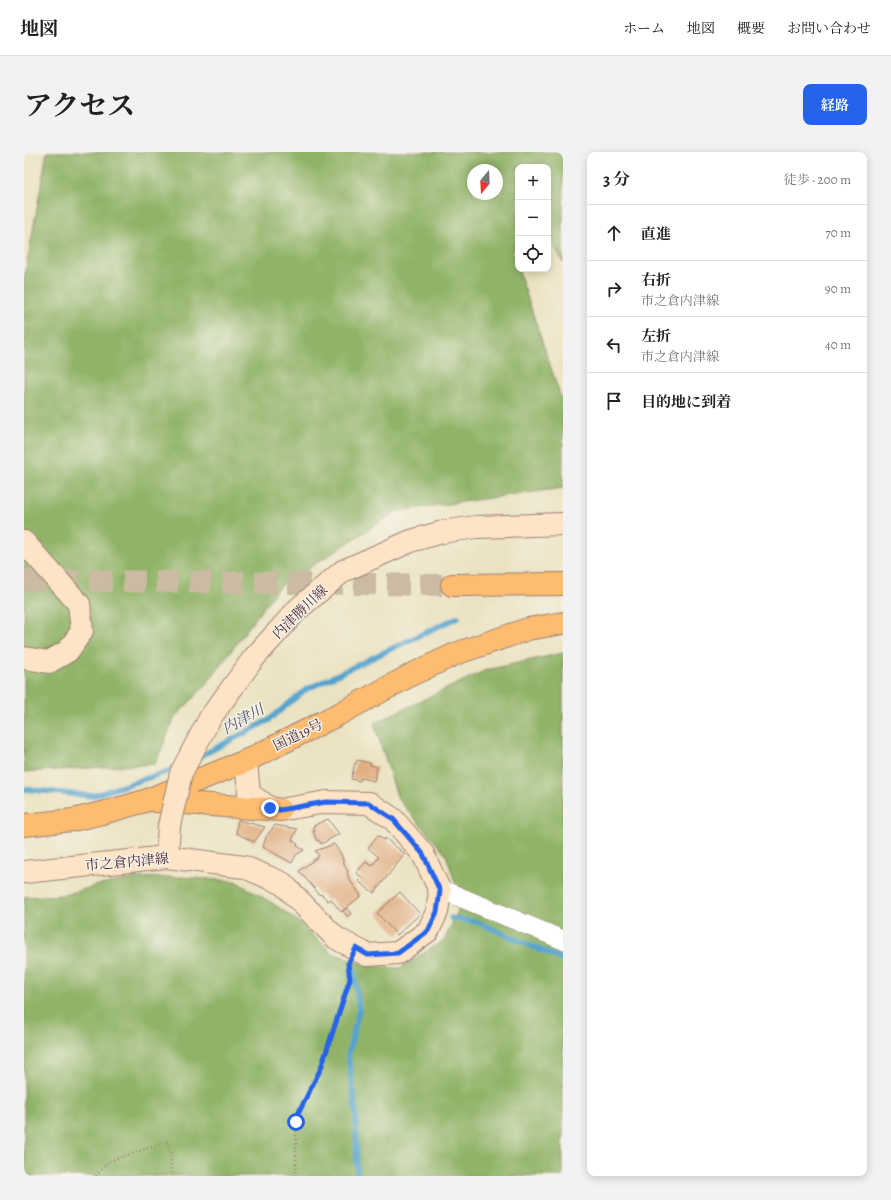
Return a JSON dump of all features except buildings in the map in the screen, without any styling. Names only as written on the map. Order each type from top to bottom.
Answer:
[{"type":"highway","points":[[452,585],[563,584]]},
{"type":"highway","name":"国道19号","points":[[24,825],[73,820],[145,801],[246,760],[338,715],[413,674],[455,654],[528,629],[563,623]]},
{"type":"highway","points":[[145,801],[280,810]]},
{"type":"main road","name":"内津勝川線","points":[[167,858],[169,826],[181,773],[210,718],[253,659],[293,614],[343,571],[411,541],[442,532],[476,527],[563,524]]},
{"type":"main road","points":[[24,542],[79,604],[82,631],[68,651],[49,662],[24,658]]},
{"type":"main road","points":[[246,760],[248,794],[270,808],[280,810],[326,802],[369,803],[393,819],[423,854],[440,891]]},
{"type":"main road","name":"市之倉内津線","points":[[24,872],[167,858],[244,867],[282,883],[336,938],[368,955],[398,953],[428,931],[437,912],[440,891]]},
{"type":"street","points":[[440,891],[450,893],[563,940]]},
{"type":"path","points":[[296,1176],[296,1122],[298,1114],[321,1068],[350,979],[348,964],[356,948]]},
{"type":"path","points":[[96,1176],[109,1161],[167,1142],[172,1152],[171,1176]]},
{"type":"green space","points":[[47,152],[563,152],[563,263],[551,239],[551,164],[515,164],[515,250],[512,251],[515,260],[515,272],[519,272],[563,404],[563,488],[397,511],[278,588],[205,686],[175,717],[155,764],[24,772],[24,280]]},
{"type":"green space","points":[[563,653],[563,1176],[24,1176],[24,897],[64,895],[95,886],[136,878],[181,877],[235,881],[274,904],[299,922],[332,953],[368,966],[400,968],[444,940],[459,909],[456,885],[446,855],[398,799],[374,723],[486,670]]},
{"type":"waterway","name":"内津川","points":[[197,758],[269,720],[305,690],[458,617]]},
{"type":"waterway","name":"内津川","points":[[24,789],[92,796],[175,769]]},
{"type":"waterway","points":[[451,918],[477,922],[563,960]]},
{"type":"waterway","points":[[354,969],[359,1010],[348,1055],[356,1114],[357,1176]]},
{"type":"tunnel","points":[[24,580],[452,585]]},
{"type":"route","points":[[270,808],[280,810],[326,802],[369,803],[393,819],[423,854],[440,891],[437,912],[428,931],[398,953],[368,955],[356,948],[348,964],[350,979],[321,1068],[298,1114],[296,1122]]}]
